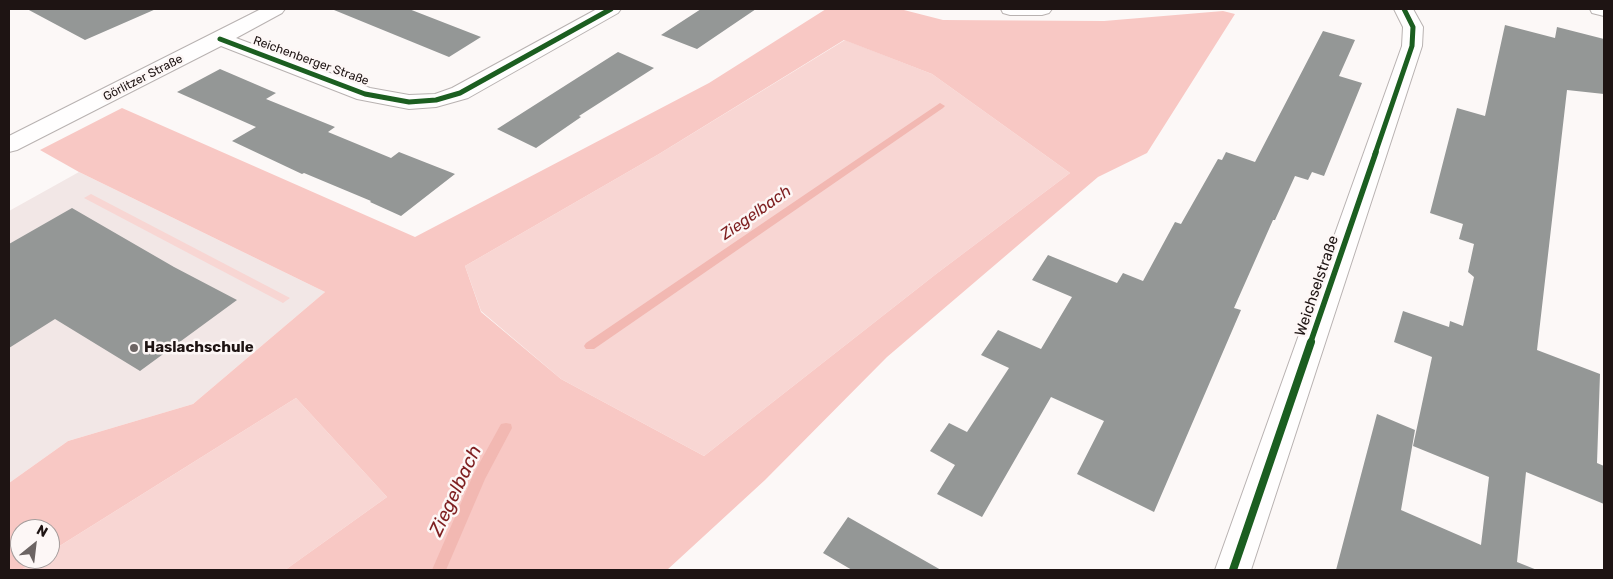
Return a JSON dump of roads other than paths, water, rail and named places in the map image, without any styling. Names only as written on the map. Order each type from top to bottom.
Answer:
[{"type":"street","name":"Görlitzer Straße","points":[[9,145],[220,39],[275,9]]},
{"type":"street","name":"Reichenberger Straße","points":[[220,39],[366,94],[409,102],[436,100],[460,93],[611,9]]},
{"type":"street","points":[[1010,9],[1042,9]]},
{"type":"street","name":"Weichselstraße","points":[[1233,570],[1412,46],[1413,27],[1404,9]]},
{"type":"street","points":[[1599,9],[1604,10]]},
{"type":"waterway","name":"Ziegelbach","points":[[590,346],[940,106]]},
{"type":"waterway","name":"Ziegelbach","points":[[439,570],[479,477],[506,428]]},
{"type":"place","name":"Haslachschule","points":[[134,348]]}]
